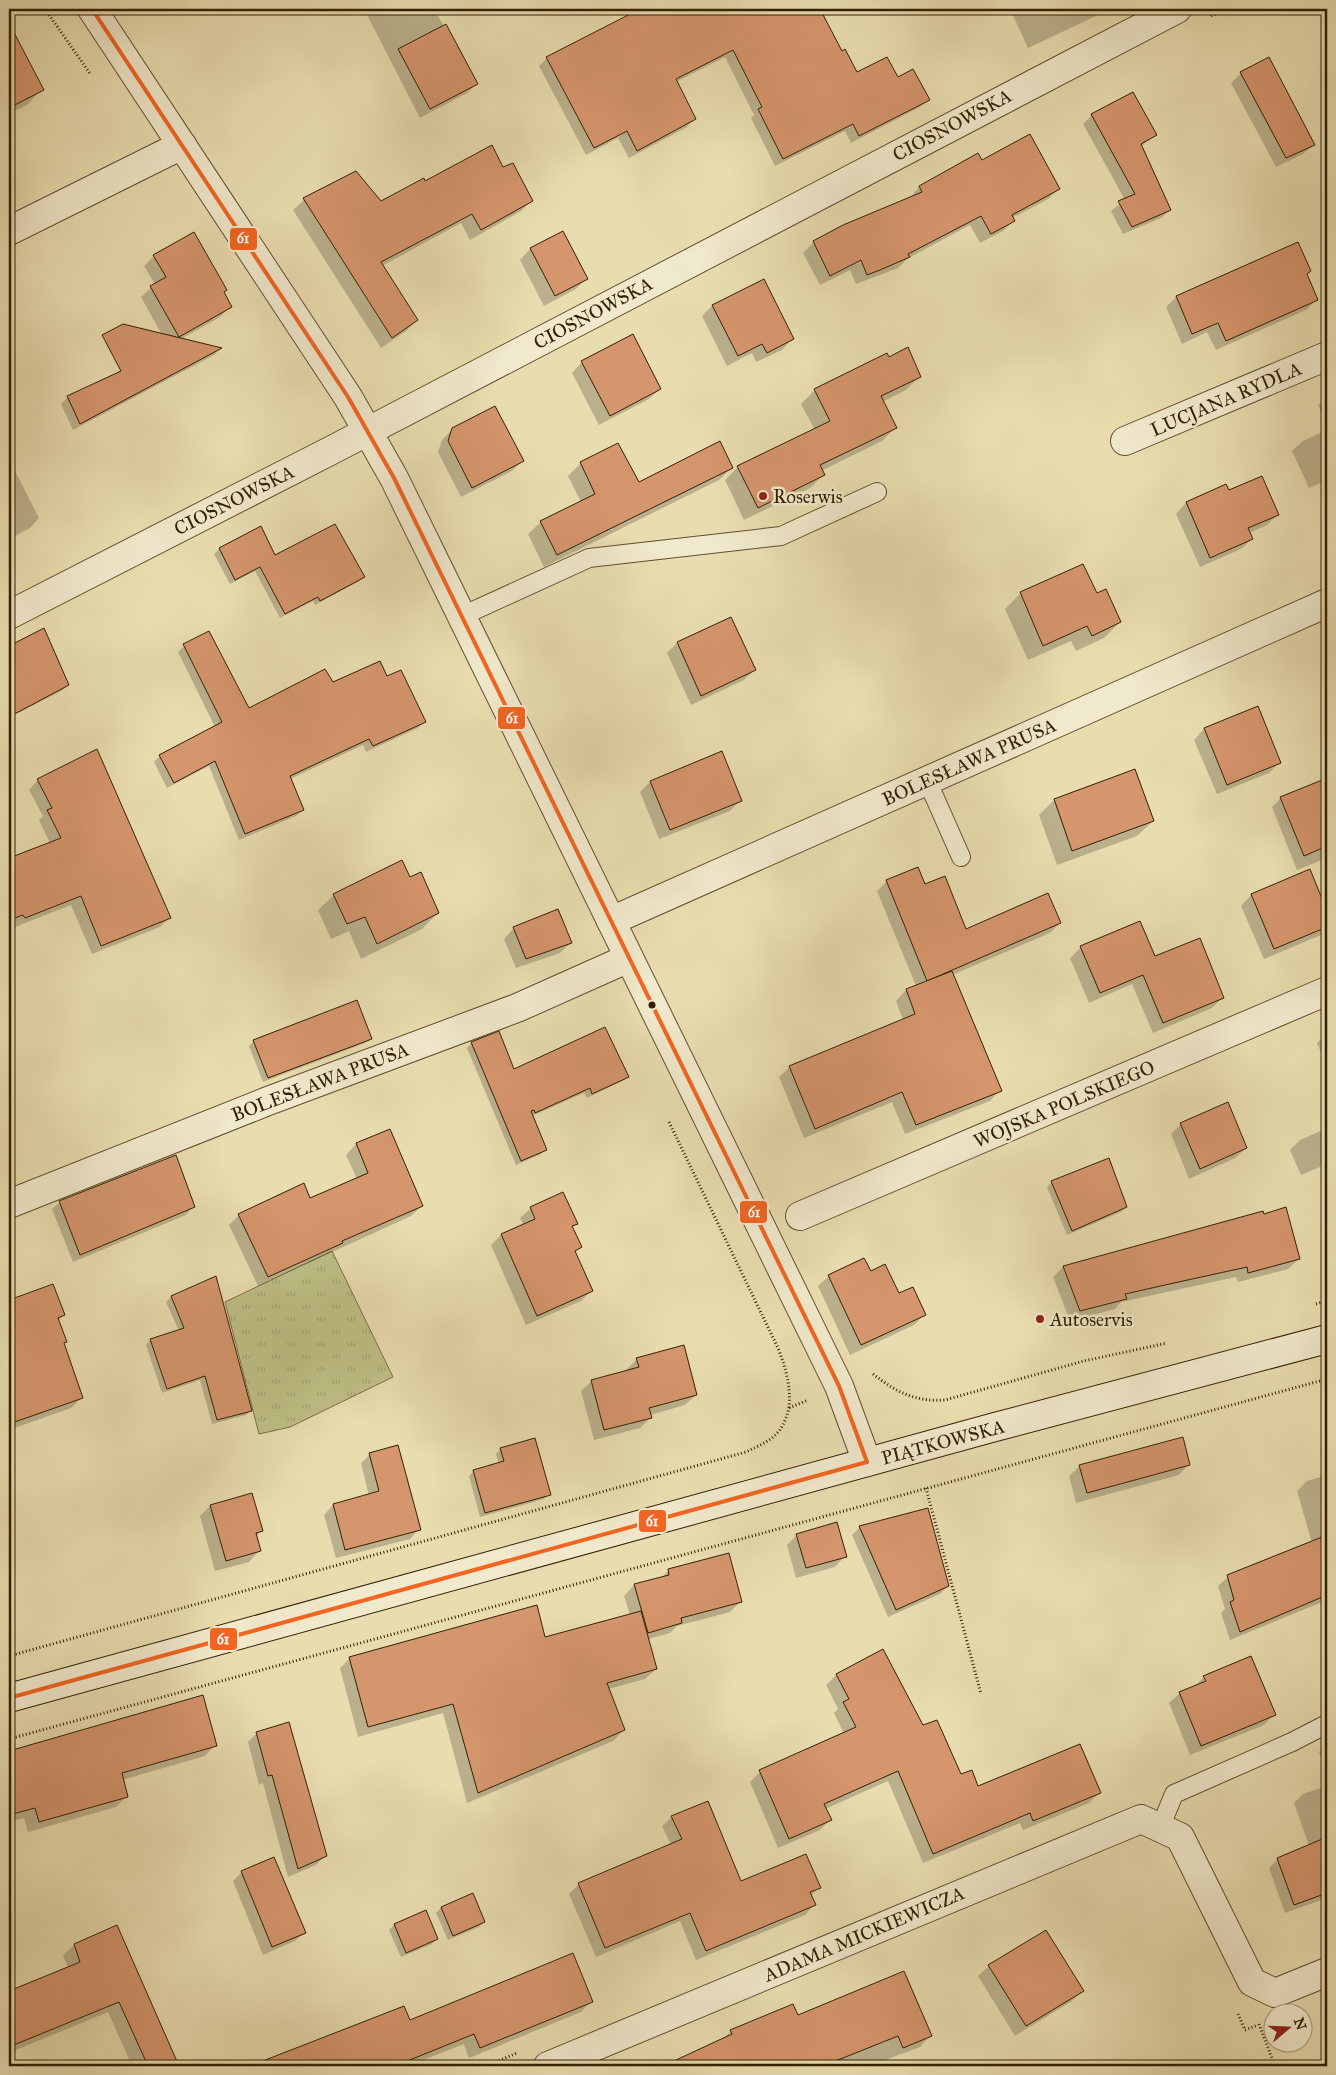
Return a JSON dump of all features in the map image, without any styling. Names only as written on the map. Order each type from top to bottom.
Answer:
[{"type":"street","points":[[92,9],[368,431],[462,616],[839,1386],[867,1462]]},
{"type":"street","name":"CIOSNOWSKA","points":[[9,615],[368,431],[1177,9]]},
{"type":"street","points":[[9,231],[182,146]]},
{"type":"street","name":"LUCJANA RYDLA","points":[[1125,441],[1327,356]]},
{"type":"street","name":"BOLESŁAWA PRUSA","points":[[611,921],[1327,603]]},
{"type":"street","name":"BOLESŁAWA PRUSA","points":[[9,1204],[268,1101],[516,1008],[629,958]]},
{"type":"street","name":"WOJSKA POLSKIEGO","points":[[800,1216],[1327,992]]},
{"type":"street","name":"PIĄTKOWSKA","points":[[9,1698],[867,1462],[1327,1339]]},
{"type":"street","name":"ADAMA MICKIEWICZA","points":[[548,2066],[1141,1819],[1170,1833]]},
{"type":"street","points":[[1170,1833],[1252,1982],[1275,1993],[1327,1972]]},
{"type":"lane","points":[[462,616],[589,558],[781,536],[877,492]]},
{"type":"lane","points":[[927,780],[961,857]]},
{"type":"lane","points":[[1170,1833],[1174,1794],[1292,1742],[1327,1724]]},
{"type":"path","points":[[45,9],[95,80]]},
{"type":"path","points":[[9,1656],[746,1452],[773,1439],[785,1424],[790,1408],[788,1373],[778,1348],[682,1154],[668,1120]]},
{"type":"path","points":[[1308,1306],[1327,1301]]},
{"type":"path","points":[[790,1408],[870,1372],[887,1385],[909,1397],[926,1401],[945,1400],[1084,1361],[1176,1341]]},
{"type":"path","points":[[9,1739],[1327,1379]]},
{"type":"path","points":[[926,1488],[981,1694]]},
{"type":"path","points":[[1237,2013],[1246,2030],[1264,2023]]},
{"type":"path","points":[[1258,2025],[1275,2066]]},
{"type":"green space","points":[[332,1251],[393,1377],[290,1427],[259,1434],[225,1302]]},
{"type":"building","points":[[640,9],[820,9],[842,51],[845,49],[857,72],[887,57],[898,77],[913,69],[930,100],[859,136],[853,124],[783,159],[758,109],[762,107],[733,50],[676,79],[696,119],[637,151],[627,131],[594,148],[546,57]]},
{"type":"building","points":[[9,23],[44,90],[9,108]]},
{"type":"building","points":[[446,24],[478,84],[430,109],[398,49]]},
{"type":"building","points":[[1269,57],[1315,145],[1286,158],[1240,72]]},
{"type":"building","points":[[1133,92],[1157,135],[1141,144],[1171,210],[1132,227],[1118,201],[1135,194],[1091,114]]},
{"type":"building","points":[[1030,134],[1060,189],[1012,215],[1015,221],[991,234],[981,216],[908,254],[910,257],[880,270],[867,275],[861,260],[830,276],[813,241],[843,225],[922,192],[919,186],[978,153],[982,160]]},
{"type":"building","points":[[492,145],[503,167],[513,163],[533,201],[481,230],[472,214],[381,262],[418,320],[392,338],[303,198],[356,171],[381,201],[424,178],[425,181]]},
{"type":"building","points":[[563,231],[588,279],[555,296],[530,248]]},
{"type":"building","points":[[194,232],[227,290],[224,292],[232,307],[179,337],[150,286],[166,277],[153,255]]},
{"type":"building","points":[[1298,242],[1311,271],[1307,274],[1318,300],[1226,341],[1218,323],[1192,334],[1176,296]]},
{"type":"building","points":[[764,279],[794,339],[767,353],[762,344],[738,356],[712,305]]},
{"type":"building","points":[[123,324],[222,348],[80,424],[67,396],[121,371],[102,335]]},
{"type":"building","points":[[633,334],[661,389],[610,416],[581,361]]},
{"type":"building","points":[[908,347],[921,377],[881,396],[897,428],[820,465],[825,475],[758,508],[737,466],[830,421],[814,389],[887,353],[889,357]]},
{"type":"building","points":[[495,406],[524,461],[472,488],[448,441],[452,428]]},
{"type":"building","points":[[720,441],[733,468],[557,555],[540,521],[595,494],[580,462],[618,443],[639,482]]},
{"type":"building","points":[[1262,476],[1279,515],[1248,528],[1253,539],[1210,558],[1186,502],[1226,484],[1229,490]]},
{"type":"building","points":[[335,524],[365,577],[320,601],[318,597],[285,614],[260,567],[235,580],[219,548],[261,526],[275,555]]},
{"type":"building","points":[[1083,564],[1097,593],[1106,589],[1121,622],[1092,636],[1087,626],[1043,646],[1020,592]]},
{"type":"building","points":[[731,617],[756,670],[701,696],[677,642]]},
{"type":"building","points":[[44,628],[69,685],[9,717],[9,646]]},
{"type":"building","points":[[209,631],[249,708],[325,669],[333,682],[380,661],[387,676],[401,670],[426,722],[373,746],[369,739],[290,776],[304,810],[245,834],[215,761],[174,783],[159,755],[222,722],[183,644]]},
{"type":"building","points":[[1258,706],[1281,763],[1227,785],[1204,728]]},
{"type":"building","points":[[97,749],[171,918],[101,946],[81,896],[25,918],[23,915],[9,920],[9,858],[61,838],[47,810],[52,808],[37,779]]},
{"type":"building","points":[[722,751],[742,801],[670,830],[650,781]]},
{"type":"building","points":[[1135,769],[1154,821],[1072,851],[1054,799]]},
{"type":"building","points":[[1327,778],[1327,846],[1304,856],[1280,797]]},
{"type":"building","points":[[402,860],[410,877],[421,872],[439,913],[377,944],[365,917],[347,924],[333,894]]},
{"type":"building","points":[[918,867],[925,884],[945,876],[966,929],[1048,893],[1061,923],[927,981],[886,880]]},
{"type":"building","points":[[1310,869],[1327,911],[1327,927],[1274,949],[1251,894]]},
{"type":"building","points":[[558,909],[572,943],[526,959],[513,927]]},
{"type":"building","points":[[1140,921],[1155,956],[1200,938],[1224,998],[1163,1023],[1143,975],[1100,993],[1080,946]]},
{"type":"building","points":[[952,971],[1002,1091],[916,1125],[902,1092],[815,1129],[789,1066],[915,1014],[906,989]]},
{"type":"building","points":[[357,1000],[372,1039],[268,1078],[253,1040]]},
{"type":"building","points":[[605,1027],[629,1077],[592,1094],[590,1088],[535,1113],[534,1110],[531,1111],[547,1150],[521,1161],[471,1042],[499,1031],[514,1069]]},
{"type":"building","points":[[1228,1102],[1247,1148],[1200,1169],[1180,1123]]},
{"type":"building","points":[[390,1129],[423,1206],[342,1241],[343,1243],[268,1277],[238,1214],[304,1183],[310,1198],[368,1173],[356,1143]]},
{"type":"building","points":[[176,1155],[195,1207],[80,1255],[59,1201]]},
{"type":"building","points":[[1109,1158],[1127,1207],[1072,1231],[1051,1181]]},
{"type":"building","points":[[563,1192],[578,1224],[572,1226],[582,1247],[575,1251],[593,1291],[537,1316],[501,1234],[535,1219],[530,1207]]},
{"type":"building","points":[[1286,1207],[1300,1259],[1248,1273],[1247,1267],[1125,1294],[1127,1299],[1080,1311],[1063,1266],[1263,1211],[1264,1214]]},
{"type":"building","points":[[864,1258],[871,1271],[885,1264],[899,1293],[913,1287],[926,1315],[861,1345],[828,1275]]},
{"type":"building","points":[[216,1276],[252,1411],[217,1420],[205,1376],[167,1389],[150,1339],[184,1328],[171,1296]]},
{"type":"building","points":[[53,1284],[65,1315],[58,1318],[67,1342],[64,1343],[83,1398],[9,1424],[9,1300]]},
{"type":"building","points":[[684,1345],[697,1395],[649,1408],[652,1418],[604,1430],[591,1380],[639,1367],[636,1358]]},
{"type":"building","points":[[1183,1437],[1190,1465],[1087,1493],[1079,1465]]},
{"type":"building","points":[[535,1438],[551,1495],[485,1513],[473,1470],[504,1461],[500,1448]]},
{"type":"building","points":[[398,1445],[421,1530],[345,1550],[333,1504],[379,1491],[369,1453]]},
{"type":"building","points":[[252,1493],[263,1531],[256,1533],[261,1551],[226,1561],[210,1505]]},
{"type":"building","points":[[928,1508],[949,1586],[896,1610],[859,1526]]},
{"type":"building","points":[[837,1522],[847,1557],[806,1568],[796,1534]]},
{"type":"building","points":[[1327,1535],[1327,1595],[1240,1632],[1230,1602],[1234,1600],[1227,1575]]},
{"type":"building","points":[[729,1553],[742,1602],[681,1618],[682,1623],[648,1633],[634,1584],[669,1575],[668,1569]]},
{"type":"building","points":[[537,1605],[545,1637],[641,1611],[657,1669],[607,1683],[625,1730],[478,1793],[453,1704],[368,1727],[349,1657]]},
{"type":"building","points":[[883,1649],[923,1725],[937,1720],[961,1774],[972,1770],[978,1786],[1080,1744],[1101,1793],[1033,1821],[1030,1813],[933,1854],[898,1771],[824,1804],[832,1820],[789,1839],[759,1770],[856,1727],[843,1702],[849,1699],[836,1674]]},
{"type":"building","points":[[1251,1656],[1276,1715],[1201,1746],[1179,1692],[1206,1681],[1203,1676]]},
{"type":"building","points":[[203,1695],[217,1746],[122,1773],[128,1797],[39,1822],[35,1808],[9,1815],[9,1751]]},
{"type":"building","points":[[289,1722],[327,1856],[298,1869],[272,1775],[268,1776],[256,1732]]},
{"type":"building","points":[[708,1801],[741,1881],[806,1854],[821,1888],[810,1892],[816,1905],[706,1951],[690,1913],[605,1948],[578,1883],[682,1839],[671,1816]]},
{"type":"building","points":[[1327,1837],[1327,1893],[1294,1905],[1277,1858]]},
{"type":"building","points":[[274,1857],[306,1933],[272,1947],[241,1871]]},
{"type":"building","points":[[473,1893],[485,1922],[453,1936],[441,1907]]},
{"type":"building","points":[[426,1910],[438,1939],[406,1953],[394,1924]]},
{"type":"building","points":[[117,1925],[179,2066],[148,2066],[119,2002],[9,2047],[9,1991],[80,1962],[74,1944]]},
{"type":"building","points":[[1046,1930],[1084,1991],[1026,2026],[988,1965]]},
{"type":"building","points":[[573,1953],[593,2002],[480,2048],[474,2034],[395,2066],[256,2066],[255,2064],[404,2006],[410,2020]]},
{"type":"building","points":[[904,1971],[932,2036],[903,2048],[898,2036],[823,2066],[663,2066],[732,2034],[730,2030],[793,2004],[798,2015]]},
{"type":"transit line","name":"61","points":[[92,9],[348,397],[394,478],[839,1386],[867,1462]]},
{"type":"transit line","name":"61","points":[[9,1698],[867,1462]]},
{"type":"place","name":"Roserwis","points":[[763,496]]},
{"type":"place","name":"Autoservis","points":[[1040,1319]]}]
